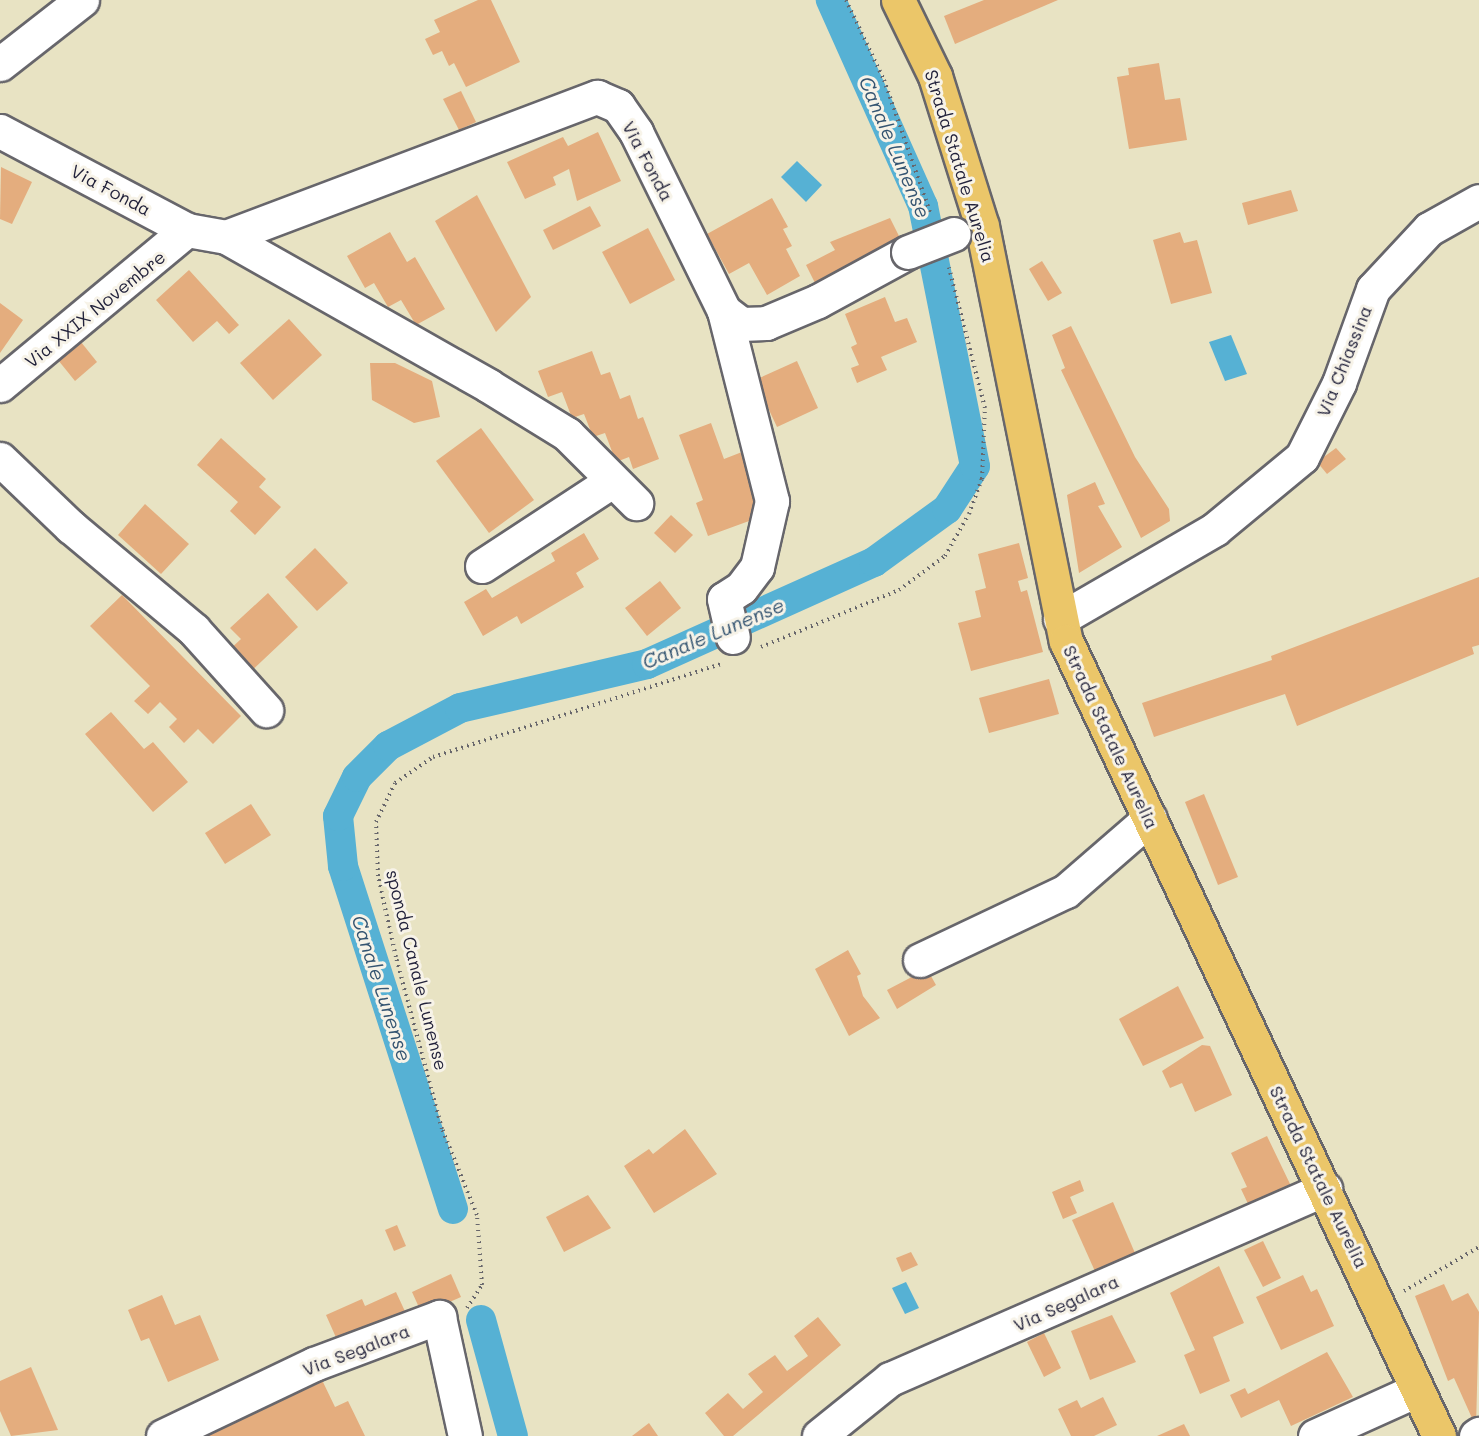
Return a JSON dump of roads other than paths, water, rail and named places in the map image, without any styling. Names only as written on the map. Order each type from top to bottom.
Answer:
[{"type":"main road","name":"Strada Statale Aurelia","points":[[898,0],[935,76],[954,236],[1060,619],[1150,819],[1380,1305],[1439,1436]]},
{"type":"street","points":[[0,64],[82,0]]},
{"type":"street","name":"Via Fonda","points":[[226,237],[597,97],[618,106],[636,132],[724,311],[772,501],[757,567],[741,588],[724,599],[734,639]]},
{"type":"street","name":"Via Fonda","points":[[0,131],[187,230],[226,237],[567,434],[636,503]]},
{"type":"street","name":"Via Chiassina","points":[[1060,619],[1215,529],[1302,458],[1339,383],[1374,289],[1429,230],[1479,201]]},
{"type":"street","name":"Via XXIX Novembre","points":[[0,385],[187,230]]},
{"type":"street","points":[[724,311],[741,324],[766,323],[908,252],[954,236]]},
{"type":"street","points":[[0,459],[71,527],[194,630],[266,710]]},
{"type":"street","points":[[482,566],[612,481]]},
{"type":"street","points":[[920,960],[1066,891],[1150,819]]},
{"type":"street","name":"Via Segalara","points":[[819,1436],[890,1379],[1324,1189]]},
{"type":"street","name":"Via Segalara","points":[[163,1436],[314,1364],[439,1317],[465,1436]]},
{"type":"street","points":[[1314,1436],[1417,1390]]},
{"type":"water","points":[[797,161],[822,185],[806,202],[781,177]]},
{"type":"water","points":[[1231,335],[1247,374],[1225,381],[1209,342]]},
{"type":"water","points":[[906,1282],[919,1308],[905,1314],[892,1288]]},
{"type":"waterway","name":"Canale Lunense","points":[[453,1209],[343,866],[338,816],[357,777],[388,746],[460,708],[647,664],[874,562],[947,509],[975,466],[923,206],[831,0]]},
{"type":"waterway","name":"Canale Lunense","points":[[481,1320],[513,1436]]}]
